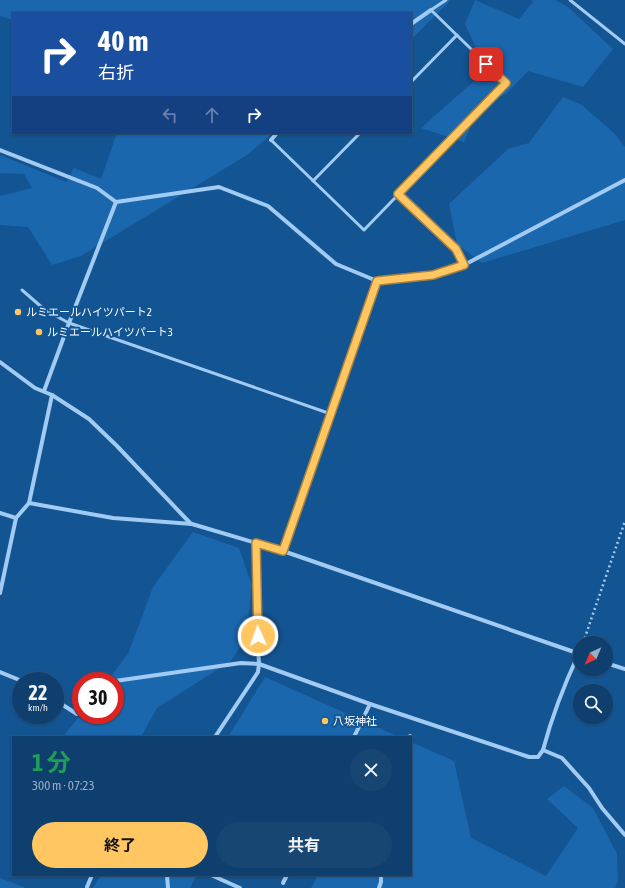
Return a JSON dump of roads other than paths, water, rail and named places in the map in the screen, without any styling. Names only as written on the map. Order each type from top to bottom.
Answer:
[{"type":"street","points":[[412,23],[431,10]]},
{"type":"street","points":[[271,140],[276,134]]},
{"type":"street","points":[[0,150],[97,188],[116,202],[219,187],[268,206],[336,264],[377,281],[433,275],[464,265],[625,180]]},
{"type":"street","points":[[44,391],[116,202]]},
{"type":"street","points":[[283,551],[377,281]]},
{"type":"street","points":[[0,362],[35,388],[52,395],[89,419],[192,524]]},
{"type":"street","points":[[0,590],[16,518],[29,503],[52,395]]},
{"type":"street","points":[[29,503],[113,518],[192,524],[283,551],[573,651]]},
{"type":"street","points":[[0,513],[16,518]]},
{"type":"street","points":[[216,736],[258,672],[256,543]]},
{"type":"street","points":[[124,680],[241,663],[259,664],[370,704],[529,757],[538,757],[543,750],[551,718],[573,667]]},
{"type":"street","points":[[613,665],[625,669]]},
{"type":"street","points":[[0,672],[12,677]]},
{"type":"street","points":[[354,736],[370,704]]},
{"type":"street","points":[[543,750],[562,758],[625,835]]},
{"type":"street","points":[[87,888],[92,876]]},
{"type":"street","points":[[167,876],[168,888]]},
{"type":"street","points":[[213,876],[240,888]]},
{"type":"street","points":[[283,884],[287,876]]},
{"type":"street","points":[[379,888],[381,876]]},
{"type":"lane","points":[[271,140],[364,230],[506,83],[431,10],[446,0]]},
{"type":"lane","points":[[570,0],[625,44]]},
{"type":"lane","points":[[412,81],[457,35]]},
{"type":"lane","points":[[313,181],[359,134]]},
{"type":"lane","points":[[398,194],[456,249],[464,265]]},
{"type":"lane","points":[[22,290],[45,310],[69,323],[331,414]]},
{"type":"place","name":"ルミエールハイツパート2","points":[[18,312]]},
{"type":"place","name":"ルミエールハイツパート3","points":[[39,332]]},
{"type":"place","name":"八坂神社","points":[[325,721]]}]
